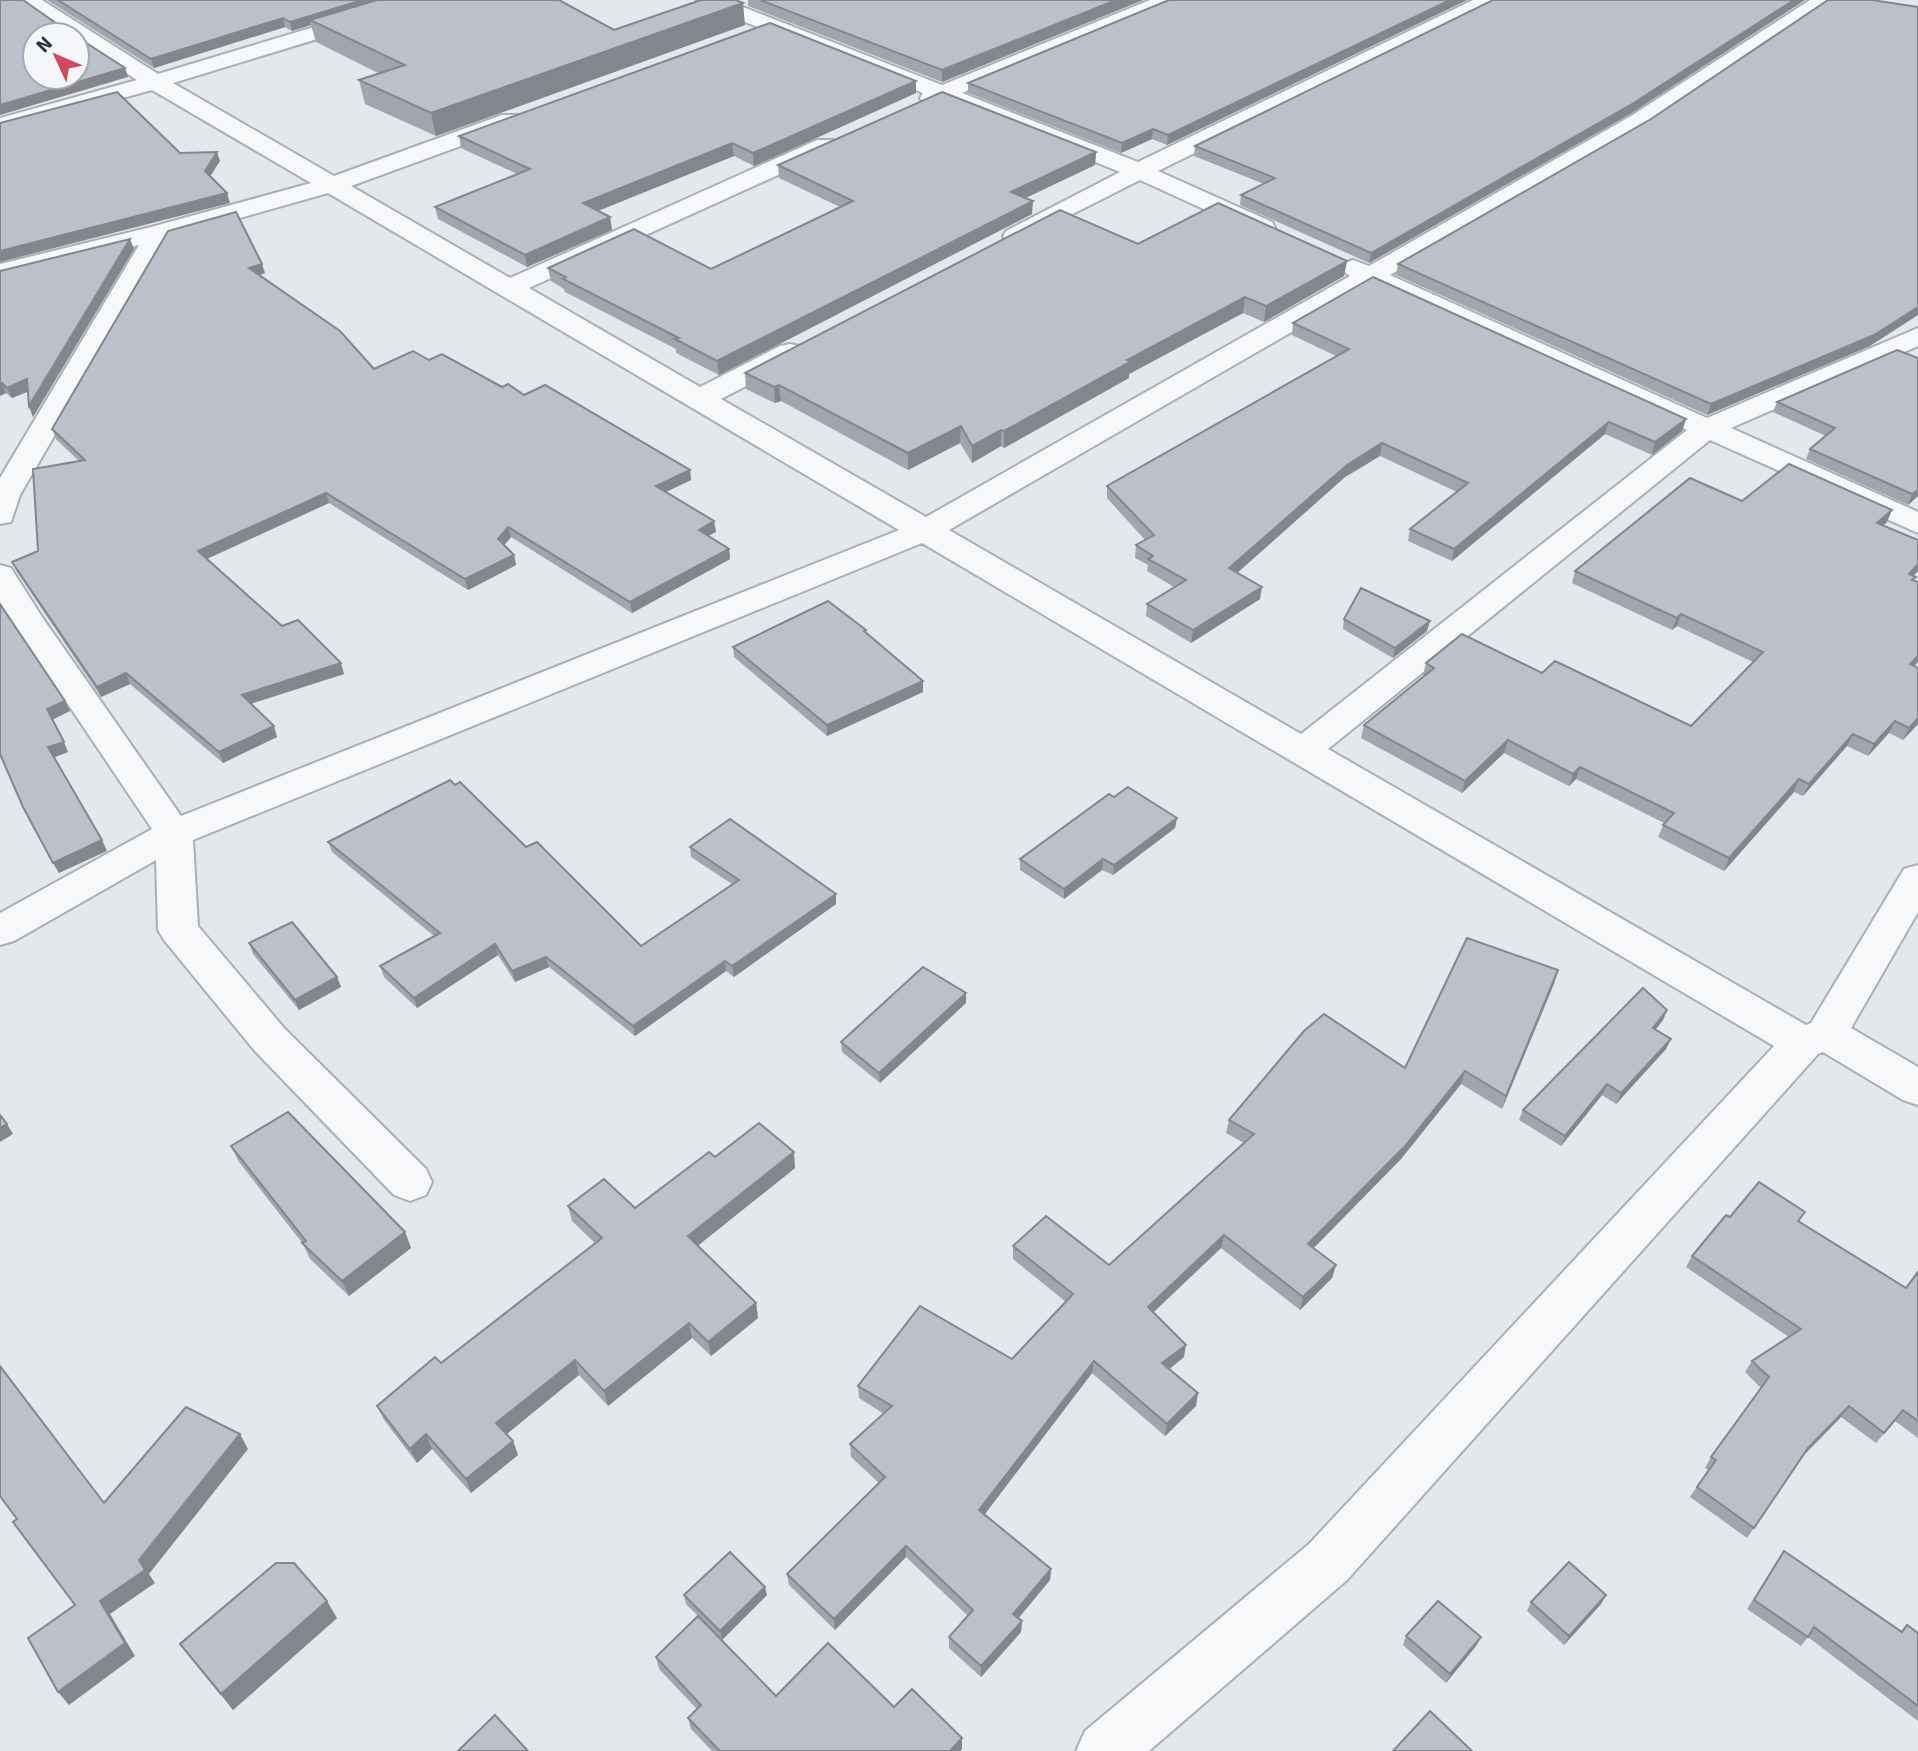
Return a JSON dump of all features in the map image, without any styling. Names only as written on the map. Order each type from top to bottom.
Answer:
[{"type":"street","points":[[28,0],[155,82],[1303,751],[1815,1038],[1918,1088]]},
{"type":"street","points":[[0,125],[155,82],[425,0]]},
{"type":"street","points":[[707,0],[1139,171],[1284,237]]},
{"type":"street","points":[[907,109],[1167,0]]},
{"type":"street","points":[[992,247],[1139,171],[1489,0]]},
{"type":"street","points":[[0,931],[174,833],[925,531],[1639,121],[1824,0]]},
{"type":"street","points":[[746,35],[772,25]]},
{"type":"street","points":[[0,272],[159,233],[331,185],[526,114]]},
{"type":"street","points":[[508,288],[845,137]]},
{"type":"street","points":[[0,515],[5,495],[159,233]]},
{"type":"street","points":[[1333,259],[1918,524]]},
{"type":"street","points":[[1303,751],[1707,428],[1918,336]]},
{"type":"street","points":[[699,399],[809,342]]},
{"type":"street","points":[[0,575],[13,624],[174,833],[178,930],[269,1039],[410,1182]]},
{"type":"street","points":[[1105,1751],[1328,1562],[1815,1038],[1918,879]]},
{"type":"building","points":[[0,0],[23,0],[53,21],[21,21],[21,91],[47,91],[0,105]]},
{"type":"building","points":[[58,0],[363,0],[290,22],[283,18],[151,59]]},
{"type":"building","points":[[377,0],[559,0],[614,30],[701,0],[736,0],[743,3],[431,113],[359,80],[405,65],[310,20]]},
{"type":"building","points":[[760,0],[1116,0],[942,70]]},
{"type":"building","points":[[1169,0],[1450,0],[1168,135],[1153,129],[1122,143],[968,83]]},
{"type":"building","points":[[1493,0],[1794,0],[1632,104],[1371,253],[1241,195],[1275,178],[1195,146]]},
{"type":"building","points":[[1828,0],[1872,0],[1918,7],[1918,307],[1874,335],[1711,404],[1398,264],[1651,119]]},
{"type":"building","points":[[770,23],[916,81],[753,153],[732,143],[583,203],[610,217],[525,255],[435,207],[530,169],[459,136]]},
{"type":"building","points":[[91,46],[125,68],[91,78]]},
{"type":"building","points":[[117,92],[180,153],[217,152],[205,171],[227,193],[0,251],[0,123]]},
{"type":"building","points":[[942,92],[1096,152],[1011,192],[1033,201],[717,361],[675,339],[679,338],[563,279],[566,277],[548,268],[634,229],[711,269],[853,201],[778,165]]},
{"type":"building","points":[[1218,203],[1347,261],[1266,306],[1245,297],[1127,360],[1130,362],[1004,431],[1001,430],[972,446],[961,426],[908,453],[779,385],[774,387],[745,373],[1060,210],[1138,244]]},
{"type":"building","points":[[236,212],[262,264],[249,268],[340,331],[374,369],[413,351],[429,360],[442,354],[502,387],[508,384],[524,395],[545,385],[690,470],[656,486],[714,521],[699,530],[729,549],[630,602],[508,527],[498,539],[514,555],[465,579],[326,493],[198,551],[282,626],[298,620],[341,663],[242,695],[274,726],[219,752],[126,673],[97,687],[12,562],[38,551],[33,469],[85,460],[52,429],[168,231]]},
{"type":"building","points":[[130,239],[29,406],[27,379],[7,388],[0,383],[0,271]]},
{"type":"building","points":[[1373,277],[1686,419],[1655,442],[1609,422],[1454,549],[1410,529],[1468,483],[1382,443],[1347,465],[1229,568],[1262,587],[1193,630],[1147,604],[1186,580],[1148,559],[1153,556],[1136,545],[1154,535],[1107,486],[1349,349],[1293,323]]},
{"type":"building","points":[[1897,350],[1918,358],[1918,490],[1912,494],[1810,449],[1835,428],[1777,402]]},
{"type":"building","points":[[1789,464],[1892,510],[1877,523],[1918,540],[1918,564],[1909,574],[1916,577],[1912,580],[1918,582],[1918,656],[1910,664],[1918,668],[1918,718],[1909,728],[1895,721],[1874,744],[1853,734],[1809,784],[1799,779],[1729,858],[1663,825],[1674,813],[1580,767],[1573,774],[1508,740],[1465,781],[1364,725],[1434,668],[1426,663],[1462,634],[1542,673],[1555,661],[1691,726],[1763,652],[1681,614],[1677,618],[1575,571],[1690,478],[1742,501]]},
{"type":"building","points":[[1361,588],[1430,621],[1395,648],[1344,619]]},
{"type":"building","points":[[828,601],[866,630],[864,631],[923,681],[827,725],[733,647]]},
{"type":"building","points":[[0,604],[65,701],[47,709],[64,742],[48,747],[102,840],[53,863],[23,807],[0,754]]},
{"type":"building","points":[[450,780],[455,785],[460,782],[526,847],[537,842],[641,946],[739,880],[690,847],[730,819],[836,894],[732,966],[725,961],[633,1026],[546,957],[512,971],[495,944],[414,998],[380,966],[440,933],[328,842]]},
{"type":"building","points":[[1128,787],[1177,818],[1114,865],[1103,859],[1064,889],[1020,859],[1109,794],[1114,797]]},
{"type":"building","points":[[292,922],[337,977],[295,1000],[249,943]]},
{"type":"building","points":[[1467,938],[1558,970],[1506,1096],[1465,1071],[1405,1146],[1308,1244],[1336,1265],[1303,1297],[1224,1235],[1148,1307],[1186,1345],[1162,1363],[1198,1393],[1167,1424],[1094,1361],[979,1510],[1051,1569],[1013,1614],[1022,1621],[981,1666],[949,1637],[973,1610],[906,1546],[834,1619],[787,1574],[885,1477],[850,1444],[892,1406],[858,1386],[920,1306],[1012,1359],[1073,1294],[1013,1246],[1046,1216],[1109,1265],[1254,1134],[1229,1120],[1304,1031],[1324,1014],[1405,1068]]},
{"type":"building","points":[[923,967],[966,993],[879,1073],[841,1042]]},
{"type":"building","points":[[1643,988],[1667,1010],[1653,1028],[1671,1039],[1621,1093],[1607,1084],[1565,1136],[1523,1110]]},
{"type":"building","points":[[288,1112],[405,1232],[342,1281],[302,1243],[306,1241],[231,1146]]},
{"type":"building","points":[[0,1115],[7,1124],[0,1128]]},
{"type":"building","points":[[759,1123],[794,1152],[688,1236],[756,1303],[708,1342],[689,1323],[604,1391],[575,1360],[496,1423],[513,1441],[466,1479],[426,1434],[410,1449],[377,1406],[435,1357],[441,1363],[602,1238],[568,1206],[604,1179],[635,1208],[709,1152],[715,1157]]},
{"type":"building","points":[[1759,1182],[1805,1212],[1798,1221],[1906,1288],[1918,1272],[1918,1421],[1903,1410],[1884,1433],[1849,1406],[1808,1448],[1754,1528],[1697,1487],[1716,1460],[1711,1457],[1769,1377],[1752,1361],[1801,1329],[1692,1256],[1726,1215],[1730,1217]]},
{"type":"building","points":[[0,1366],[104,1503],[186,1407],[240,1434],[139,1560],[145,1570],[100,1601],[125,1643],[58,1692],[28,1638],[75,1605],[13,1522],[17,1519],[0,1496]]},
{"type":"building","points":[[1784,1551],[1902,1632],[1907,1625],[1918,1633],[1918,1706],[1814,1627],[1808,1637],[1754,1600]]},
{"type":"building","points":[[730,1552],[765,1587],[720,1631],[684,1595]]},
{"type":"building","points":[[1569,1562],[1606,1595],[1569,1636],[1531,1602]]},
{"type":"building","points":[[276,1563],[294,1563],[327,1601],[221,1694],[180,1644]]},
{"type":"building","points":[[1438,1601],[1481,1637],[1450,1674],[1406,1636]]},
{"type":"building","points":[[698,1616],[776,1696],[828,1643],[894,1707],[912,1689],[962,1738],[950,1751],[720,1751],[688,1718],[701,1705],[656,1657]]},
{"type":"building","points":[[1430,1711],[1472,1751],[1393,1751]]},
{"type":"building","points":[[495,1715],[528,1751],[458,1751]]}]
